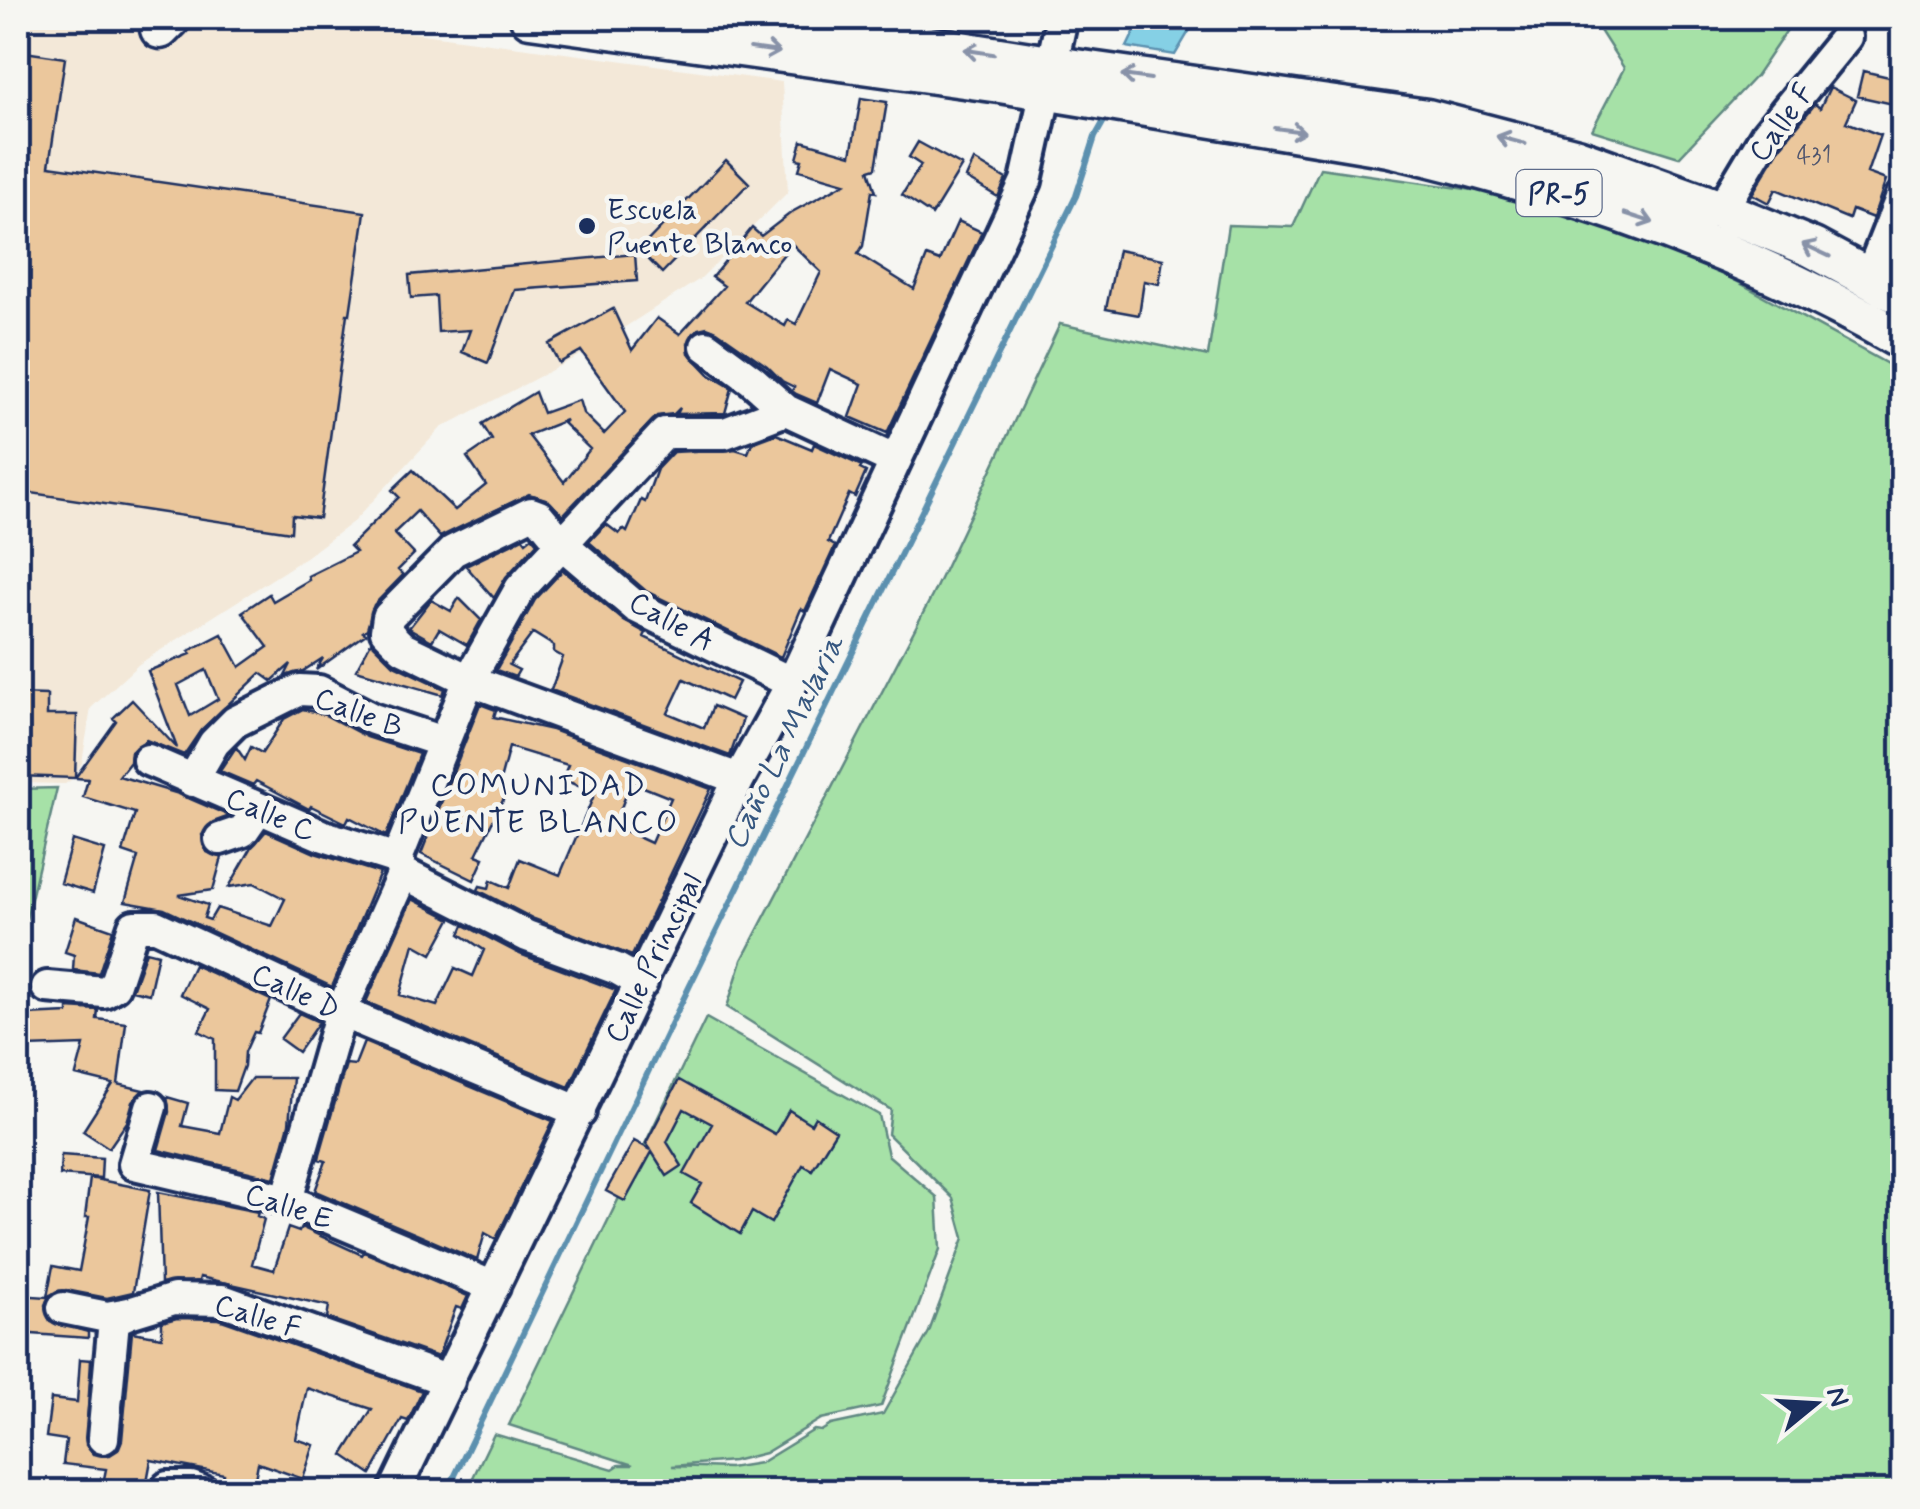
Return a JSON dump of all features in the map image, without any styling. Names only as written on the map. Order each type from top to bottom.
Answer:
[{"type":"main road","name":"PR-5","points":[[530,18],[1000,83],[1062,81]]},
{"type":"main road","name":"PR-5","points":[[750,18],[1062,81],[1195,101],[1427,119],[1576,158],[1721,210],[1813,248],[1902,296]]},
{"type":"main road","name":"PR-5","points":[[1195,101],[1441,158],[1657,224],[1758,264],[1902,340]]},
{"type":"street","name":"Calle Principal","points":[[394,1492],[739,779],[792,683],[1026,181],[1062,81],[1062,18]]},
{"type":"street","name":"Calle F","points":[[1721,210],[1766,136],[1846,37]]},
{"type":"street","points":[[1870,277],[1902,196]]},
{"type":"street","points":[[706,346],[786,410],[894,460]]},
{"type":"street","points":[[287,1200],[340,1012],[400,866],[469,680],[520,589],[666,433],[725,433],[786,410]]},
{"type":"street","name":"Calle A","points":[[469,680],[403,648],[386,631],[388,617],[453,551],[532,513],[540,516],[562,544],[636,607],[792,683]]},
{"type":"street","points":[[469,680],[739,779]]},
{"type":"street","name":"Calle B","points":[[192,780],[214,743],[235,722],[299,690],[319,691],[372,719],[443,742]]},
{"type":"street","name":"Calle C","points":[[148,760],[400,866],[527,936],[617,969],[642,983]]},
{"type":"street","points":[[220,840],[243,831],[259,808]]},
{"type":"street","name":"Calle D","points":[[47,987],[104,992],[114,986],[134,926],[156,926],[340,1012],[580,1112]]},
{"type":"street","name":"Calle E","points":[[152,1107],[134,1164],[287,1200],[494,1287]]},
{"type":"street","name":"Calle F","points":[[63,1308],[107,1316],[129,1314],[174,1299],[222,1300],[449,1381]]},
{"type":"street","points":[[104,1438],[114,1320],[129,1314]]},
{"type":"street","points":[[168,1488],[190,1487],[204,1492]]},
{"type":"shaded area","points":[[18,18],[302,18],[782,82],[788,192],[700,279],[586,352],[441,428],[354,521],[305,558],[139,664],[91,708],[82,763],[71,780],[65,784],[18,783]]},
{"type":"green space","points":[[1592,18],[1795,18],[1756,76],[1679,157],[1592,130],[1624,68]]},
{"type":"green space","points":[[1320,168],[1542,200],[1665,242],[1902,372],[1902,1491],[466,1492],[494,1434],[613,1469],[633,1465],[509,1425],[706,1018],[879,1115],[888,1155],[937,1197],[940,1249],[881,1406],[821,1419],[765,1453],[733,1461],[672,1466],[729,1468],[760,1463],[814,1430],[883,1414],[929,1332],[964,1238],[953,1198],[888,1134],[891,1110],[727,1007],[742,960],[932,596],[1060,324],[1208,356],[1228,225],[1293,227]]},
{"type":"green space","points":[[57,788],[18,954],[18,789]]},
{"type":"water","points":[[1141,18],[1197,18],[1175,55],[1127,47]]},
{"type":"building","points":[[18,51],[65,58],[49,166],[365,212],[319,518],[292,515],[291,532],[18,491]]},
{"type":"building","points":[[1863,71],[1902,80],[1902,106],[1857,96]]},
{"type":"building","points":[[1830,87],[1856,100],[1846,122],[1880,135],[1867,173],[1886,180],[1873,218],[1852,210],[1849,219],[1776,189],[1769,203],[1752,194],[1781,146],[1815,104],[1820,108]]},
{"type":"building","points":[[861,98],[887,102],[876,168],[869,170],[876,192],[872,191],[863,246],[858,254],[914,289],[927,256],[940,261],[958,221],[982,232],[887,433],[850,417],[862,384],[830,369],[817,403],[796,394],[792,391],[794,387],[717,331],[698,329],[688,343],[689,353],[710,375],[732,388],[725,413],[677,414],[680,408],[674,414],[657,416],[563,515],[546,499],[529,494],[440,537],[417,511],[394,533],[414,554],[398,570],[403,575],[374,605],[363,632],[366,634],[316,670],[323,658],[303,671],[285,676],[291,664],[272,681],[261,673],[201,730],[184,755],[146,740],[131,752],[130,762],[119,776],[179,794],[230,816],[213,822],[202,835],[207,852],[222,857],[213,890],[179,895],[208,905],[204,918],[210,920],[217,908],[272,926],[285,899],[254,883],[229,887],[266,831],[315,853],[380,873],[332,987],[164,909],[125,902],[138,857],[123,852],[135,813],[83,797],[88,779],[75,778],[116,721],[113,718],[132,700],[177,748],[148,671],[191,654],[189,651],[222,634],[240,667],[268,647],[242,612],[269,594],[273,601],[309,580],[308,576],[356,552],[350,546],[399,497],[392,490],[413,470],[455,510],[486,485],[467,457],[492,440],[482,424],[535,392],[543,413],[579,400],[583,413],[604,434],[625,412],[581,351],[559,363],[549,344],[613,309],[632,350],[657,318],[680,334],[724,286],[712,277],[752,228],[761,236],[792,212],[845,183],[799,170],[802,160],[797,159],[802,141],[851,155]],"holes":[[[792,244],[821,272],[796,324],[788,320],[785,326],[745,302]],[[566,420],[563,423],[590,449],[564,482],[528,435]],[[206,670],[218,699],[190,716],[178,685]]]},
{"type":"building","points":[[918,142],[962,166],[932,215],[902,195],[921,165],[909,157]]},
{"type":"building","points":[[726,160],[749,183],[662,273],[639,250]]},
{"type":"building","points":[[974,160],[1006,179],[998,197],[966,178]]},
{"type":"building","points":[[1118,250],[1163,259],[1159,284],[1144,281],[1139,315],[1106,309]]},
{"type":"building","points":[[635,254],[637,281],[515,290],[488,363],[462,352],[470,330],[438,332],[436,296],[411,298],[409,275]]},
{"type":"building","points":[[776,434],[812,449],[814,444],[862,466],[860,469],[866,472],[855,497],[849,494],[828,542],[835,546],[805,611],[801,609],[781,657],[646,591],[589,542],[606,524],[619,534],[623,529],[627,532],[641,500],[645,502],[657,469],[673,452],[735,449],[748,453],[752,443]]},
{"type":"building","points":[[532,537],[537,543],[506,577],[494,598],[466,566],[523,538],[526,542]]},
{"type":"building","points":[[563,570],[624,621],[646,633],[644,637],[739,682],[730,700],[684,679],[668,713],[704,728],[713,706],[743,719],[730,756],[551,690],[563,657],[533,633],[509,665],[519,670],[515,677],[496,670],[535,600]]},
{"type":"building","points":[[459,598],[481,620],[467,645],[439,629],[432,641],[409,628],[431,600],[451,611]]},
{"type":"building","points":[[371,642],[394,665],[445,689],[443,695],[356,670]]},
{"type":"building","points":[[18,694],[47,695],[47,715],[77,715],[75,778],[18,776]]},
{"type":"building","points":[[480,704],[496,710],[494,717],[552,730],[711,789],[632,956],[534,919],[478,890],[480,886],[489,888],[491,880],[509,888],[520,859],[560,875],[595,793],[562,779],[568,765],[509,747],[498,788],[507,792],[476,855],[484,858],[474,880],[421,854]],"holes":[[[631,782],[671,798],[651,843],[614,826]]]},
{"type":"building","points":[[303,709],[419,754],[386,836],[349,817],[346,823],[256,781],[253,785],[220,771],[236,747],[245,760],[251,747],[262,753],[284,719]]},
{"type":"building","points":[[72,840],[105,850],[93,893],[60,883]]},
{"type":"building","points":[[412,899],[451,919],[432,954],[414,944],[400,995],[437,1006],[455,968],[473,976],[484,950],[460,934],[464,925],[520,954],[616,990],[569,1087],[366,1002]]},
{"type":"building","points":[[76,917],[113,930],[99,973],[73,970],[74,955],[65,952]]},
{"type":"building","points":[[146,951],[158,954],[149,994],[132,990]]},
{"type":"building","points":[[194,965],[271,1000],[258,1033],[254,1032],[245,1052],[235,1091],[215,1090],[215,1039],[199,1031],[210,1009],[180,994]]},
{"type":"building","points":[[68,1008],[98,1010],[97,1019],[126,1023],[118,1084],[143,1090],[133,1101],[127,1122],[109,1148],[83,1131],[113,1084],[76,1075],[84,1045],[27,1047],[26,1015],[68,1013]]},
{"type":"building","points":[[299,1013],[319,1022],[298,1052],[280,1039]]},
{"type":"building","points":[[364,1042],[553,1121],[496,1239],[485,1233],[477,1260],[315,1191],[326,1161],[319,1159],[320,1154],[346,1064],[355,1065]]},
{"type":"building","points":[[252,1078],[293,1078],[289,1124],[274,1178],[158,1150],[169,1112],[167,1097],[188,1103],[182,1126],[220,1133],[229,1097],[235,1100]]},
{"type":"building","points":[[679,1080],[775,1134],[789,1110],[811,1124],[815,1117],[836,1131],[812,1170],[803,1165],[771,1223],[752,1212],[740,1234],[691,1203],[702,1184],[684,1174],[712,1124],[684,1109],[667,1142],[682,1166],[667,1176],[652,1152],[625,1201],[606,1191],[634,1141],[651,1150],[646,1143]]},
{"type":"building","points":[[61,1155],[102,1158],[101,1178],[60,1175]]},
{"type":"building","points":[[90,1178],[150,1190],[133,1292],[107,1298],[66,1290],[50,1295],[45,1305],[50,1321],[88,1332],[88,1338],[18,1333],[18,1295],[47,1297],[53,1266],[79,1271],[89,1217],[85,1217]]},
{"type":"building","points":[[158,1192],[258,1212],[257,1216],[264,1219],[252,1264],[274,1270],[288,1228],[299,1232],[301,1227],[468,1296],[462,1309],[456,1307],[438,1357],[327,1318],[329,1306],[200,1277],[199,1281],[161,1284]]},
{"type":"building","points":[[177,1318],[219,1319],[422,1391],[408,1421],[402,1419],[371,1474],[343,1455],[372,1409],[307,1388],[296,1439],[314,1445],[303,1479],[258,1463],[253,1489],[223,1483],[224,1474],[151,1460],[146,1487],[104,1479],[106,1469],[63,1464],[66,1440],[46,1437],[51,1399],[77,1402],[80,1359],[91,1360],[86,1445],[93,1454],[110,1455],[118,1450],[122,1440],[132,1332],[162,1337],[162,1322]]},
{"type":"waterway","name":"Caño La Malaria","points":[[447,1492],[1076,196],[1095,137],[1108,114]]},
{"type":"place","name":"Escuela Puente Blanco","points":[[587,226]]},
{"type":"district","name":"COMUNIDAD PUENTE BLANCO","points":[[539,802]]}]
